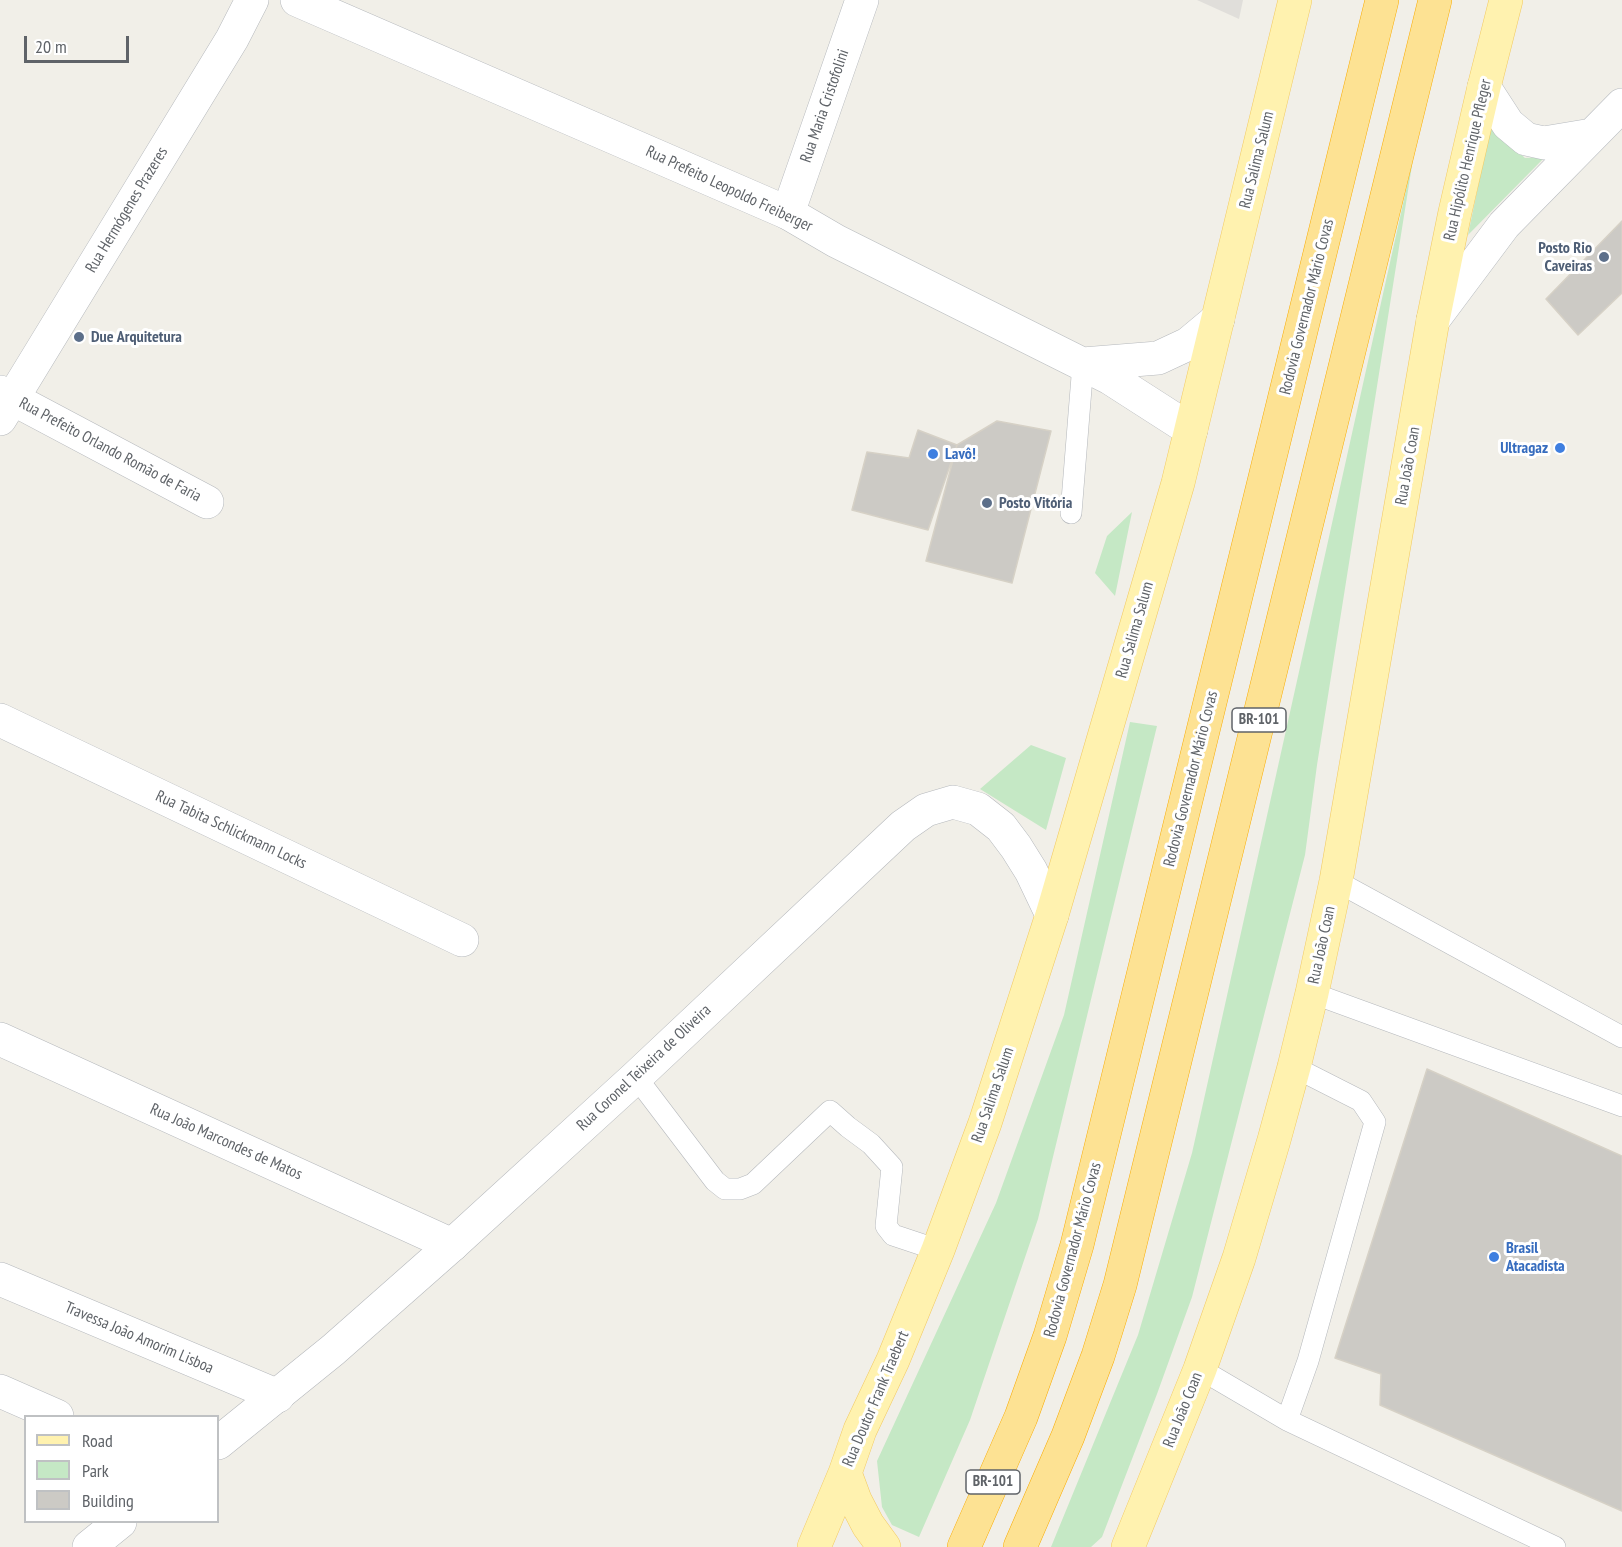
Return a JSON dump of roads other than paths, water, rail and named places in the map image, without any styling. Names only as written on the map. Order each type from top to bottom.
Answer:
[{"type":"highway","name":"Rodovia Governador Mário Covas","points":[[964,1547],[1021,1417],[1050,1336],[1077,1245],[1382,0]]},
{"type":"highway","name":"BR-101","points":[[1020,1547],[1068,1436],[1098,1356],[1120,1285],[1436,0]]},
{"type":"main road","name":"Rua Salima Salum","points":[[938,1250],[985,1123],[1053,915],[1174,495],[1295,0]]},
{"type":"main road","name":"Rua Hipólito Henrique Pfleger","points":[[1433,320],[1455,213],[1506,0]]},
{"type":"main road","name":"Rua João Coan","points":[[1128,1547],[1200,1369],[1239,1258],[1294,1067],[1336,881],[1433,320]]},
{"type":"main road","name":"Rua Doutor Frank Traebert","points":[[814,1547],[860,1430],[893,1360],[938,1250]]},
{"type":"main road","points":[[844,1473],[864,1517],[884,1547]]},
{"type":"street","name":"Rua Hermógenes Prazeres","points":[[4,403],[232,39],[252,0]]},
{"type":"street","name":"Rua Prefeito Leopoldo Freiberger","points":[[297,0],[788,213],[836,241],[1110,378],[1191,430]]},
{"type":"street","name":"Rua Maria Cristofolini","points":[[788,213],[862,0]]},
{"type":"street","points":[[1484,87],[1508,124],[1526,139],[1544,143],[1592,135]]},
{"type":"street","points":[[1433,320],[1504,225],[1622,105]]},
{"type":"street","points":[[1083,364],[1158,358],[1188,344],[1218,319]]},
{"type":"street","name":"Rua Prefeito Orlando Romão de Faria","points":[[4,403],[207,502]]},
{"type":"street","name":"Rua Tabita Schlickmann Locks","points":[[0,720],[462,940]]},
{"type":"street","name":"Rua Coronel Teixeira de Oliveira","points":[[219,1442],[333,1350],[452,1245],[636,1077],[903,826],[926,810],[952,802],[978,809],[1001,827],[1031,872],[1053,915]]},
{"type":"street","name":"Rua João Marcondes de Matos","points":[[0,1039],[452,1245]]},
{"type":"street","name":"Travessa João Amorim Lisboa","points":[[0,1280],[278,1396]]},
{"type":"street","points":[[0,1391],[55,1415]]},
{"type":"street","points":[[89,1547],[118,1523]]},
{"type":"lane","points":[[1071,513],[1083,364]]},
{"type":"lane","points":[[1336,881],[1622,1037]]},
{"type":"lane","points":[[1312,993],[1622,1106]]},
{"type":"lane","points":[[1287,1420],[1308,1361],[1375,1122],[1361,1101],[1294,1067]]},
{"type":"lane","points":[[636,1077],[715,1181],[725,1189],[740,1189],[753,1184],[830,1111],[871,1144],[892,1167],[886,1226],[892,1235],[938,1250]]},
{"type":"lane","points":[[1200,1369],[1287,1420],[1556,1547]]},
{"type":"place","name":"Posto Rio Caveiras","points":[[1604,257]]},
{"type":"place","name":"Due Arquitetura","points":[[79,337]]},
{"type":"place","name":"Ultragaz","points":[[1560,448]]},
{"type":"place","name":"Lavô!","points":[[933,454]]},
{"type":"place","name":"Posto Vitória","points":[[987,503]]},
{"type":"place","name":"Brasil Atacadista","points":[[1494,1257]]}]
